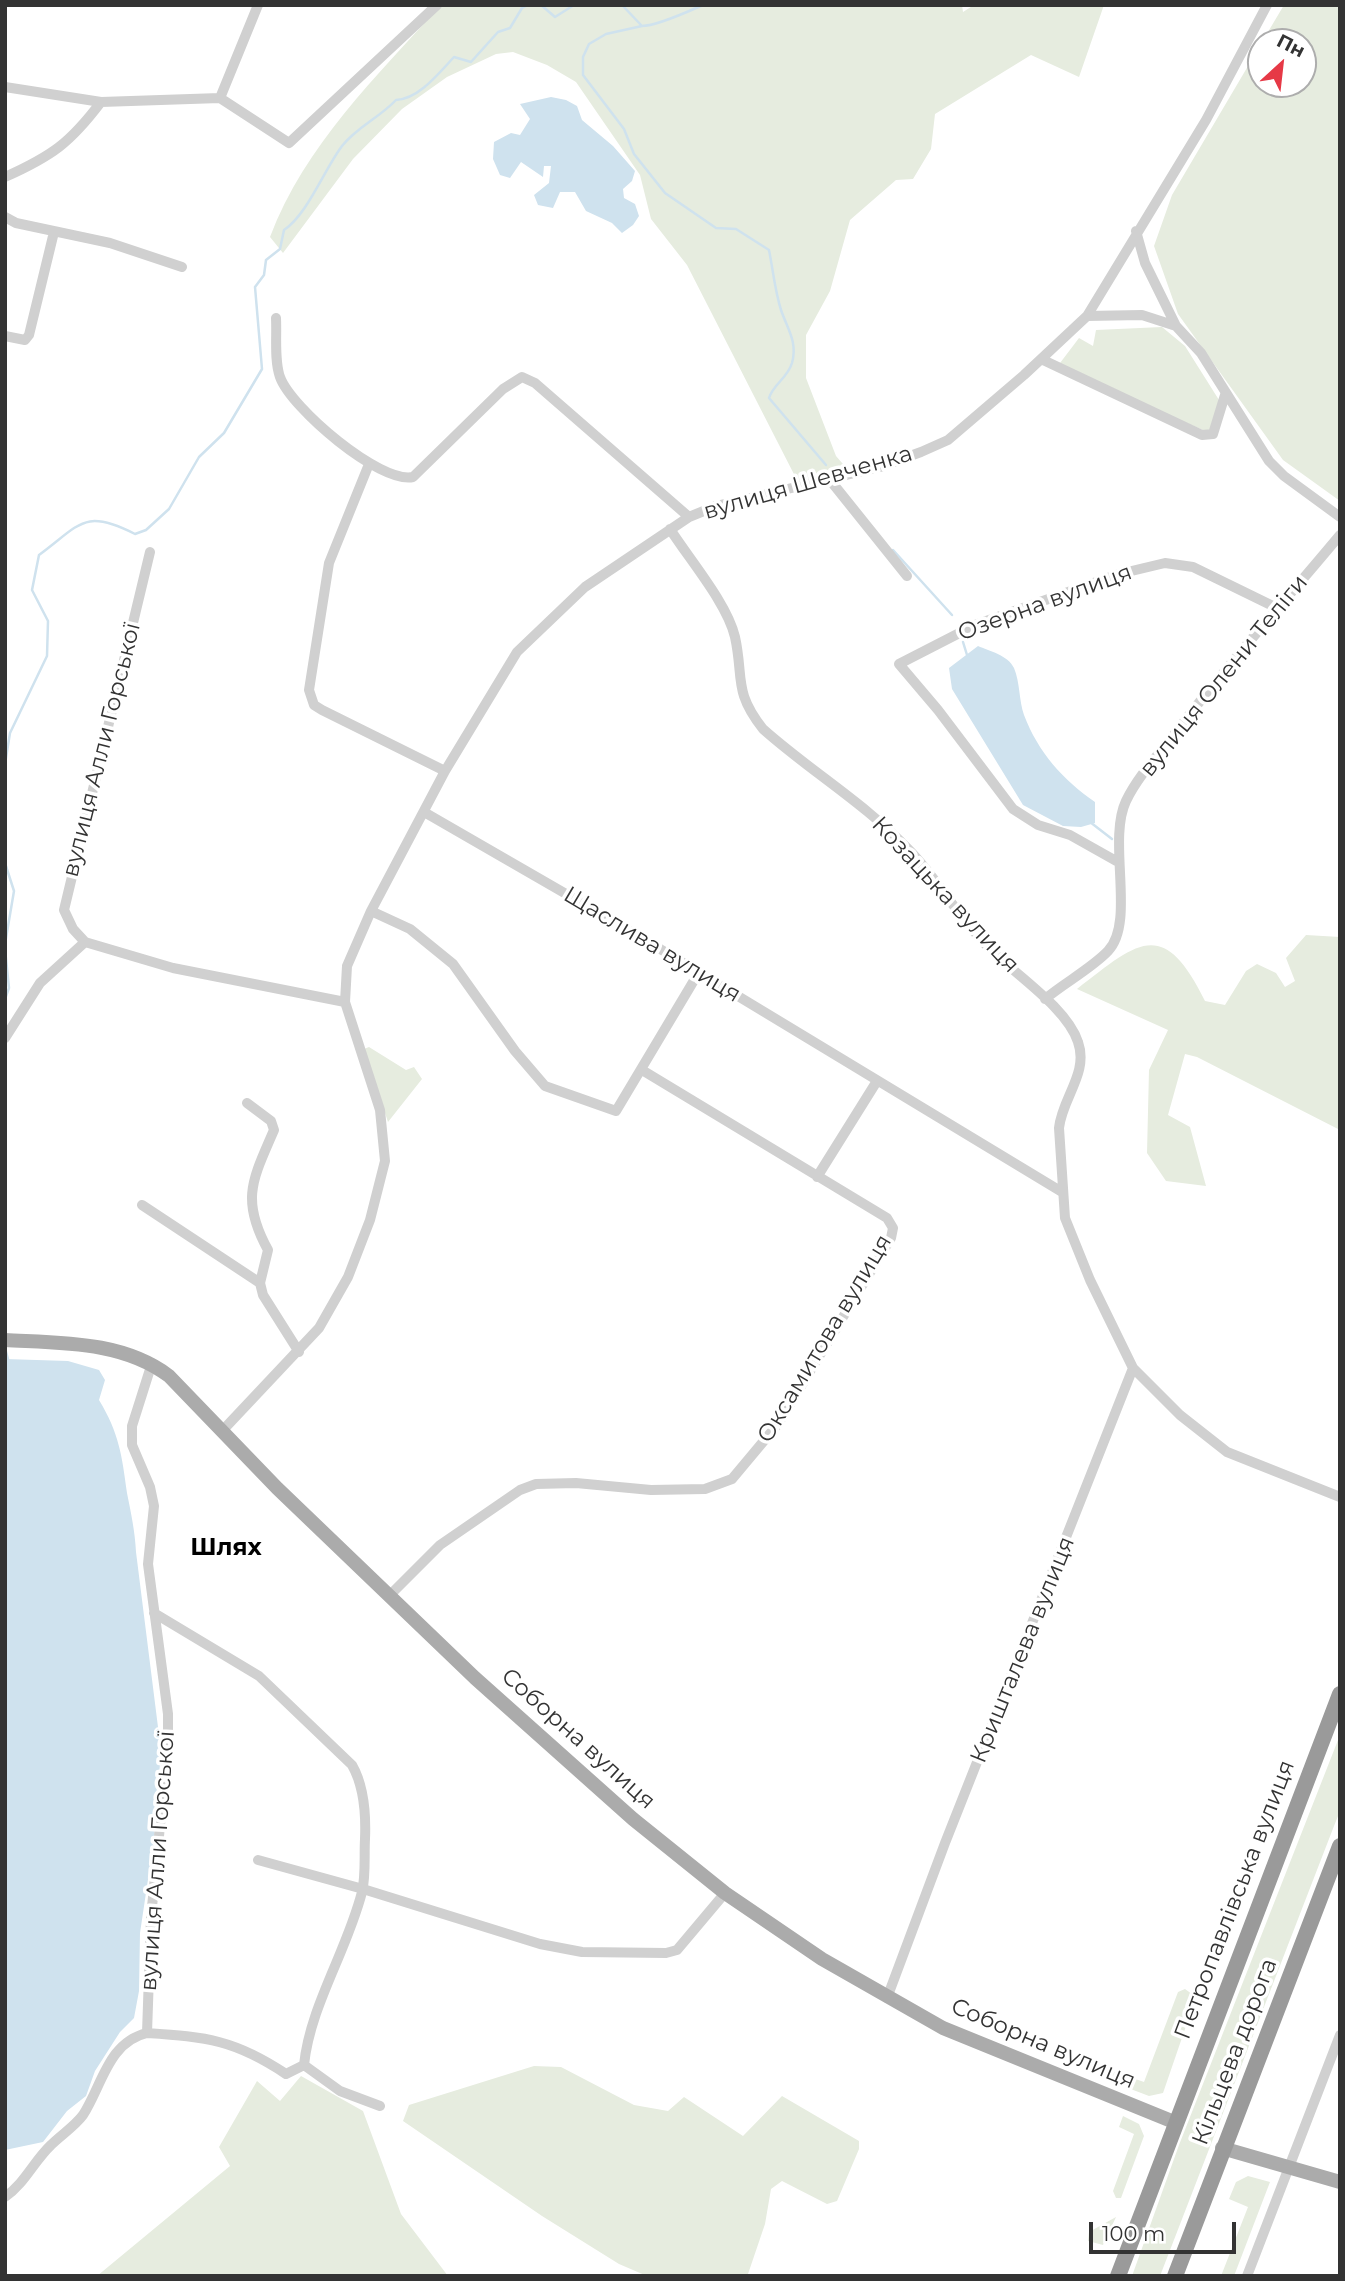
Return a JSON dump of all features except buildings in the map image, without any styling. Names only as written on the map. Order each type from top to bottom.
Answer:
[{"type":"highway","name":"Петропавлівська вулиця","points":[[1118,2276],[1174,2122],[1340,1694]]},
{"type":"highway","name":"Кільцева дорога","points":[[1175,2276],[1340,1846]]},
{"type":"main road","name":"Соборна вулиця","points":[[5,1340],[118,1351],[152,1363],[169,1376],[277,1488],[561,1756],[725,1893],[807,1950],[887,1998],[965,2039],[1174,2122]]},
{"type":"main road","points":[[1222,2148],[1340,2182]]},
{"type":"street","points":[[220,98],[258,5]]},
{"type":"street","points":[[5,87],[101,102],[220,98],[234,104],[289,143],[437,5]]},
{"type":"street","name":"вулиця Шевченка","points":[[223,1430],[319,1328],[348,1277],[370,1220],[385,1161],[380,1110],[345,1002],[347,966],[371,911],[445,771],[517,652],[585,587],[689,517],[716,506],[880,467],[948,440],[1087,316],[1136,231],[1206,120],[1267,5]]},
{"type":"street","points":[[5,177],[36,163],[76,136],[101,102]]},
{"type":"street","points":[[5,217],[16,223],[110,243],[183,267]]},
{"type":"street","points":[[1136,231],[1145,264],[1176,327],[1201,353],[1269,461],[1284,476],[1340,517]]},
{"type":"street","points":[[5,336],[19,341],[25,340],[29,335],[54,232]]},
{"type":"street","points":[[1087,316],[1142,315],[1176,327]]},
{"type":"street","points":[[276,318],[280,377],[287,388],[323,429],[369,464],[405,479],[413,477],[503,389],[522,377],[535,383],[689,517]]},
{"type":"street","points":[[1041,359],[1202,435],[1213,434],[1217,429],[1225,395]]},
{"type":"street","points":[[369,464],[329,563],[309,690],[311,698],[322,710],[445,771]]},
{"type":"street","points":[[830,480],[907,576]]},
{"type":"street","name":"Козацька вулиця","points":[[670,529],[735,636],[740,690],[749,711],[763,729],[874,817],[910,851],[959,917],[1045,999],[1068,1023],[1078,1041],[1081,1058],[1079,1072],[1060,1116],[1062,1192],[1072,1237],[1133,1368]]},
{"type":"street","name":"вулиця Олени Теліги","points":[[1045,999],[1110,950],[1116,938],[1121,885],[1118,862],[1125,802],[1209,689],[1340,536]]},
{"type":"street","name":"вулиця Алли Горської","points":[[85,942],[73,929],[64,910],[150,552]]},
{"type":"street","name":"Озерна вулиця","points":[[1118,862],[1070,835],[1038,825],[1013,809],[938,710],[899,664],[975,625],[1119,574],[1165,563],[1193,567],[1279,609]]},
{"type":"street","name":"Щаслива вулиця","points":[[424,812],[699,972],[1062,1192]]},
{"type":"street","points":[[371,911],[410,929],[453,964],[514,1051],[545,1086],[616,1111],[699,972]]},
{"type":"street","points":[[5,1038],[40,983],[85,942],[173,968],[345,1002]]},
{"type":"street","name":"Оксамитова вулиця","points":[[390,1595],[440,1545],[528,1487],[558,1483],[651,1490],[705,1489],[732,1479],[745,1467],[778,1424],[891,1238],[893,1228],[887,1218],[642,1070]]},
{"type":"street","points":[[817,1177],[877,1081]]},
{"type":"street","points":[[247,1103],[271,1121],[274,1130],[251,1182],[257,1230],[268,1250],[260,1283],[263,1296],[299,1352]]},
{"type":"street","points":[[142,1205],[260,1283]]},
{"type":"street","name":"вулиця Алли Горської","points":[[147,2033],[151,1917],[168,1745],[168,1714],[148,1564],[154,1506],[150,1487],[132,1445],[132,1426],[152,1363]]},
{"type":"street","points":[[1133,1368],[1180,1415],[1227,1452],[1340,1497]]},
{"type":"street","name":"Кришталева вулиця","points":[[887,1998],[940,1854],[1133,1368]]},
{"type":"street","points":[[154,1613],[259,1676],[352,1765],[358,1777],[366,1822],[363,1889],[351,1930],[312,2023],[304,2065]]},
{"type":"street","points":[[258,1860],[363,1889],[540,1944],[582,1952],[621,1954],[666,1953],[677,1950],[725,1893]]},
{"type":"street","points":[[5,2197],[17,2189],[49,2147],[82,2116],[116,2054],[128,2040],[147,2033],[217,2039],[241,2047],[286,2074],[304,2065]]},
{"type":"street","points":[[1247,2276],[1340,2035]]},
{"type":"street","points":[[304,2065],[340,2091],[380,2106]]},
{"type":"shaded area","points":[[441,5],[962,5],[963,12],[974,5],[1104,5],[1079,77],[1031,55],[935,114],[931,149],[913,179],[896,180],[850,220],[830,291],[806,335],[806,378],[836,456],[849,471],[799,484],[687,265],[651,219],[640,175],[576,82],[547,65],[513,52],[496,54],[447,77],[402,109],[353,159],[283,253],[270,237],[302,172],[322,142]]},
{"type":"shaded area","points":[[1284,5],[1340,5],[1340,501],[1283,460],[1178,314],[1154,246],[1172,195],[1247,68],[1247,98],[1317,98],[1317,28],[1270,28]]},
{"type":"shaded area","points":[[1162,327],[1185,346],[1219,400],[1214,432],[1203,430],[1057,367],[1079,338],[1093,346],[1096,330]]},
{"type":"shaded area","points":[[1306,935],[1340,937],[1340,1130],[1197,1057],[1185,1054],[1168,1115],[1190,1127],[1206,1186],[1166,1181],[1147,1153],[1149,1070],[1168,1030],[1077,989],[1117,959],[1148,945],[1162,947],[1176,957],[1190,974],[1205,1001],[1225,1005],[1246,971],[1257,964],[1276,973],[1285,987],[1295,981],[1286,958]]},
{"type":"shaded area","points":[[369,1047],[406,1070],[414,1067],[422,1079],[388,1122],[364,1049]]},
{"type":"shaded area","points":[[1340,1735],[1340,1811],[1160,2276],[1132,2276],[1179,2145]]},
{"type":"shaded area","points":[[1185,1989],[1196,1997],[1163,2093],[1149,2096],[1107,2080],[1107,2073],[1112,2071],[1144,2082],[1178,1992]]},
{"type":"shaded area","points":[[534,2066],[561,2067],[634,2105],[668,2111],[684,2097],[743,2136],[782,2096],[859,2141],[859,2149],[837,2201],[827,2204],[782,2181],[771,2189],[765,2224],[748,2274],[647,2276],[619,2264],[542,2216],[403,2121],[409,2105]]},
{"type":"shaded area","points":[[301,2076],[363,2111],[401,2214],[448,2276],[97,2276],[230,2166],[219,2147],[257,2081],[280,2101]]},
{"type":"shaded area","points":[[1123,2116],[1139,2124],[1144,2136],[1121,2198],[1116,2198],[1113,2191],[1134,2134],[1119,2127]]},
{"type":"shaded area","points":[[1248,2176],[1270,2182],[1234,2276],[1221,2276],[1248,2207],[1229,2199],[1236,2182]]},
{"type":"shaded area","points":[[1116,2217],[1103,2245],[1088,2241],[1089,2232]]},
{"type":"water","points":[[551,97],[577,106],[582,120],[613,146],[635,171],[632,181],[623,189],[624,198],[635,204],[639,216],[633,225],[622,233],[612,223],[586,211],[575,192],[560,192],[553,208],[538,205],[534,195],[549,183],[551,166],[544,166],[543,177],[521,162],[510,178],[500,175],[493,159],[494,142],[511,133],[520,135],[530,119],[520,104]]},
{"type":"water","points":[[978,646],[998,654],[1014,668],[1022,710],[1036,741],[1072,784],[1095,802],[1095,823],[1081,827],[1063,826],[1023,805],[952,689],[949,668]]},
{"type":"water","points":[[5,1359],[68,1361],[99,1370],[105,1380],[99,1400],[119,1445],[134,1529],[161,1751],[154,1839],[140,1933],[139,1991],[134,2018],[120,2032],[95,2071],[86,2096],[67,2111],[43,2142],[5,2150]]},
{"type":"waterway","points":[[5,764],[10,733],[47,656],[48,621],[32,590],[39,555],[84,523],[104,522],[135,534],[146,530],[169,509],[199,457],[224,433],[262,369],[255,287],[264,275],[266,260],[280,249],[284,230],[308,203],[342,146],[354,133],[396,100],[421,90],[454,57],[471,62],[498,32],[510,28],[522,8],[528,5]]},
{"type":"waterway","points":[[541,5],[555,17],[574,5]]},
{"type":"waterway","points":[[622,5],[642,26],[664,21],[703,5]]},
{"type":"waterway","points":[[642,26],[606,34],[589,44],[583,57],[583,75],[624,129],[634,154],[665,193],[716,228],[736,229],[769,250],[779,303],[794,348],[790,368],[769,398],[826,465]]},
{"type":"waterway","points":[[893,550],[952,615]]},
{"type":"waterway","points":[[963,642],[967,655]]},
{"type":"waterway","points":[[1090,822],[1112,839]]},
{"type":"waterway","points":[[5,863],[14,891],[5,944]]},
{"type":"waterway","points":[[5,949],[9,988],[5,999]]},
{"type":"waterway","points":[[5,1348],[8,1359]]},
{"type":"district","name":"Шлях","points":[[226,1548]]}]
